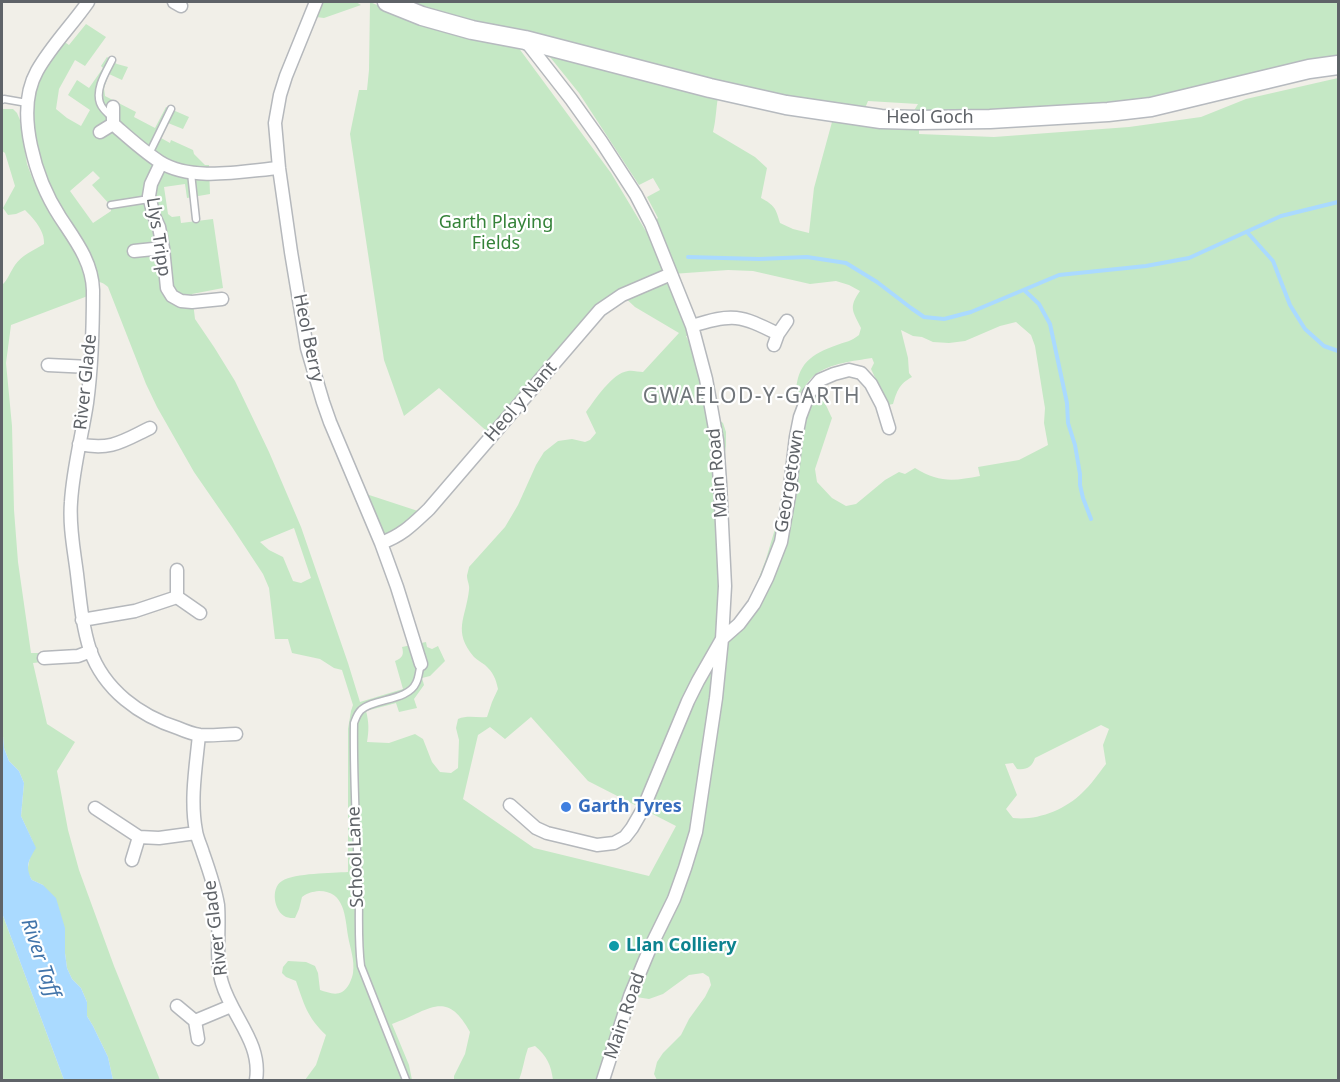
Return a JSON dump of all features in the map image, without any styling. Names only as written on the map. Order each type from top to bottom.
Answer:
[{"type":"street","points":[[72,2],[86,5]]},
{"type":"street","name":"Heol Berry","points":[[315,2],[286,76],[275,123],[291,252],[307,348],[330,422],[381,543],[421,664]]},
{"type":"street","points":[[387,2],[422,16],[472,30],[525,40]]},
{"type":"street","name":"River Glade","points":[[86,5],[40,67],[32,83],[27,103],[34,162],[47,196],[84,255],[93,287],[92,346],[87,402],[74,471],[70,525],[82,620],[91,651],[100,670],[126,701],[139,711],[154,719],[199,735],[236,734]]},
{"type":"street","name":"Heol Goch","points":[[525,40],[710,88],[786,105],[881,119],[990,119],[1151,107],[1309,69],[1338,65]]},
{"type":"street","name":"Main Road","points":[[525,40],[595,133],[636,195],[651,224],[692,327],[706,379],[717,440],[725,586],[716,698],[696,832],[674,899],[630,996],[603,1080]]},
{"type":"street","points":[[100,132],[113,116],[149,154],[161,163],[191,173],[279,168]]},
{"type":"street","name":"Llys Tripp","points":[[161,163],[152,184],[149,199],[159,227],[167,288],[172,296],[181,301],[222,299]]},
{"type":"street","points":[[134,251],[163,248]]},
{"type":"street","name":"Heol y Nant","points":[[381,543],[397,537],[429,509],[600,310],[622,295],[671,274]]},
{"type":"street","points":[[692,327],[727,317],[740,318],[754,322],[776,340],[787,321]]},
{"type":"street","points":[[48,365],[90,367]]},
{"type":"street","name":"Georgetown","points":[[722,639],[739,624],[754,604],[781,542],[796,437],[800,417],[809,393],[820,380],[834,374],[849,370],[861,373],[872,384],[889,428]]},
{"type":"street","points":[[79,444],[93,447],[113,445],[150,428]]},
{"type":"street","points":[[177,570],[177,597]]},
{"type":"street","points":[[82,620],[135,610],[177,597]]},
{"type":"street","points":[[177,597],[200,613]]},
{"type":"street","points":[[510,805],[536,828],[547,833],[597,845],[614,843],[625,837],[643,809],[688,701],[722,639]]},
{"type":"street","points":[[44,658],[78,656],[91,651]]},
{"type":"street","name":"River Glade","points":[[199,735],[194,798],[196,833],[215,890],[222,983],[231,1006],[254,1048],[256,1080]]},
{"type":"street","points":[[95,808],[139,837],[159,838],[196,833]]},
{"type":"street","points":[[132,860],[139,837]]},
{"type":"street","points":[[177,1006],[195,1021],[198,1039]]},
{"type":"street","points":[[195,1021],[231,1006]]},
{"type":"lane","points":[[112,60],[105,74],[99,96],[103,109],[113,116]]},
{"type":"lane","points":[[2,98],[27,103]]},
{"type":"lane","points":[[149,154],[171,109]]},
{"type":"lane","points":[[191,173],[196,219]]},
{"type":"lane","points":[[111,205],[149,199]]},
{"type":"lane","name":"School Lane","points":[[406,1080],[361,966],[354,804],[354,727],[358,712],[365,707],[411,690],[416,683],[421,664]]},
{"type":"green space","points":[[322,2],[356,2],[361,5],[324,18],[316,17]]},
{"type":"green space","name":"Garth Playing Fields","points":[[370,2],[410,19],[518,47],[611,173],[647,233],[651,224],[658,218],[647,197],[660,190],[653,178],[639,185],[579,93],[546,52],[718,97],[713,132],[755,157],[767,168],[761,198],[774,208],[780,223],[809,233],[814,188],[832,122],[919,130],[919,134],[994,137],[1129,127],[1201,117],[1246,99],[1338,78],[1338,1080],[657,1080],[654,1074],[657,1062],[681,1035],[711,985],[709,977],[703,973],[689,975],[663,994],[649,999],[630,996],[603,1080],[553,1080],[548,1061],[535,1046],[528,1048],[519,1080],[454,1080],[465,1054],[470,1032],[453,1010],[436,1007],[392,1024],[409,1065],[412,1080],[305,1080],[316,1065],[326,1035],[310,1016],[296,981],[282,973],[283,967],[288,961],[306,962],[315,966],[320,990],[337,994],[344,991],[351,981],[353,959],[342,906],[334,895],[319,891],[307,894],[302,897],[299,909],[293,918],[286,917],[279,910],[275,894],[278,884],[288,878],[348,872],[348,729],[353,705],[342,670],[320,659],[292,653],[288,639],[275,639],[269,588],[263,574],[194,472],[157,407],[108,287],[103,283],[92,282],[93,294],[11,325],[6,363],[12,426],[18,562],[31,653],[43,653],[43,662],[33,663],[47,724],[75,742],[57,771],[68,830],[79,870],[114,966],[160,1080],[113,1080],[108,1057],[87,1016],[87,1002],[81,988],[72,979],[67,968],[65,953],[43,885],[32,880],[27,872],[33,842],[21,816],[24,783],[19,771],[9,761],[4,748],[2,724],[2,285],[18,261],[44,244],[44,239],[41,230],[25,210],[8,215],[3,208],[15,186],[5,153],[2,151],[2,109],[13,109],[17,113],[27,164],[33,180],[40,178],[27,103],[60,39],[69,45],[86,24],[106,37],[85,66],[75,60],[59,89],[56,109],[81,126],[90,110],[68,95],[77,80],[89,88],[103,68],[101,66],[107,57],[117,64],[128,67],[122,80],[109,74],[104,88],[105,96],[136,112],[134,117],[155,128],[166,107],[189,117],[183,129],[168,123],[161,138],[193,150],[205,165],[209,165],[210,194],[187,198],[185,184],[164,187],[168,214],[172,217],[180,216],[181,223],[213,219],[223,288],[192,294],[195,319],[235,381],[269,452],[301,527],[360,702],[403,689],[395,661],[402,656],[402,647],[426,642],[427,647],[432,649],[438,646],[445,661],[430,676],[422,678],[424,685],[414,699],[417,708],[399,712],[396,703],[366,711],[367,742],[389,743],[415,734],[423,739],[432,762],[440,772],[451,773],[458,768],[459,740],[456,728],[458,719],[487,717],[498,689],[492,673],[467,648],[462,632],[469,590],[467,576],[469,567],[505,527],[544,452],[558,441],[572,439],[585,442],[590,440],[596,433],[586,412],[604,388],[622,373],[643,372],[679,333],[635,307],[622,295],[492,436],[439,388],[404,416],[384,360],[350,134],[359,90],[367,90]],"holes":[[[93,171],[100,178],[92,185],[111,206],[111,211],[93,223],[70,191]],[[728,270],[753,271],[810,284],[836,281],[860,291],[853,306],[861,328],[859,335],[813,356],[799,375],[796,393],[800,394],[811,379],[821,371],[842,363],[872,358],[874,363],[871,369],[888,405],[893,404],[899,388],[912,377],[909,373],[901,330],[933,342],[949,343],[965,341],[1000,326],[1016,322],[1031,335],[1035,346],[1045,408],[1044,423],[1048,445],[1019,460],[978,467],[980,476],[971,478],[954,480],[939,478],[915,468],[905,474],[899,472],[885,480],[856,504],[846,506],[832,498],[817,482],[815,469],[832,418],[824,402],[809,393],[785,506],[778,519],[752,596],[737,620],[722,637],[720,483],[726,432],[723,423],[705,409],[686,336],[694,336],[672,274]],[[294,528],[311,578],[301,583],[293,581],[283,557],[260,542]],[[531,717],[588,781],[676,826],[649,876],[534,848],[463,799],[478,735],[490,727],[505,739]],[[1101,725],[1109,729],[1103,745],[1106,764],[1082,793],[1050,813],[1031,818],[1013,818],[1006,809],[1017,795],[1005,764],[1013,763],[1017,769],[1024,769],[1031,766],[1035,758]]]},
{"type":"green space","points":[[394,2],[1338,2],[1338,62],[1159,102],[910,117],[918,104],[868,101],[863,113],[806,106]]},
{"type":"green space","points":[[360,492],[424,513],[381,543]]},
{"type":"green space","points":[[2,913],[64,1080],[2,1080]]},
{"type":"water","name":"River Taff","points":[[2,724],[4,748],[9,761],[19,771],[24,783],[21,816],[36,848],[29,860],[28,868],[32,880],[43,885],[56,898],[65,928],[67,968],[72,979],[81,988],[87,1002],[87,1016],[108,1057],[113,1080],[64,1080],[2,913]]},
{"type":"waterway","points":[[688,257],[759,259],[807,257],[846,263],[877,282],[924,317],[944,319],[971,312],[1059,275],[1146,266],[1189,258],[1281,216],[1338,202]]},
{"type":"waterway","points":[[1247,232],[1273,261],[1290,305],[1305,329],[1324,346],[1338,351]]},
{"type":"waterway","points":[[1024,290],[1039,304],[1050,324],[1067,403],[1068,423],[1075,445],[1080,485],[1091,519]]},
{"type":"place","name":"Garth Tyres","points":[[566,807]]},
{"type":"place","name":"Llan Colliery","points":[[614,946]]},
{"type":"district","name":"GWAELOD-Y-GARTH","points":[[752,397]]}]
